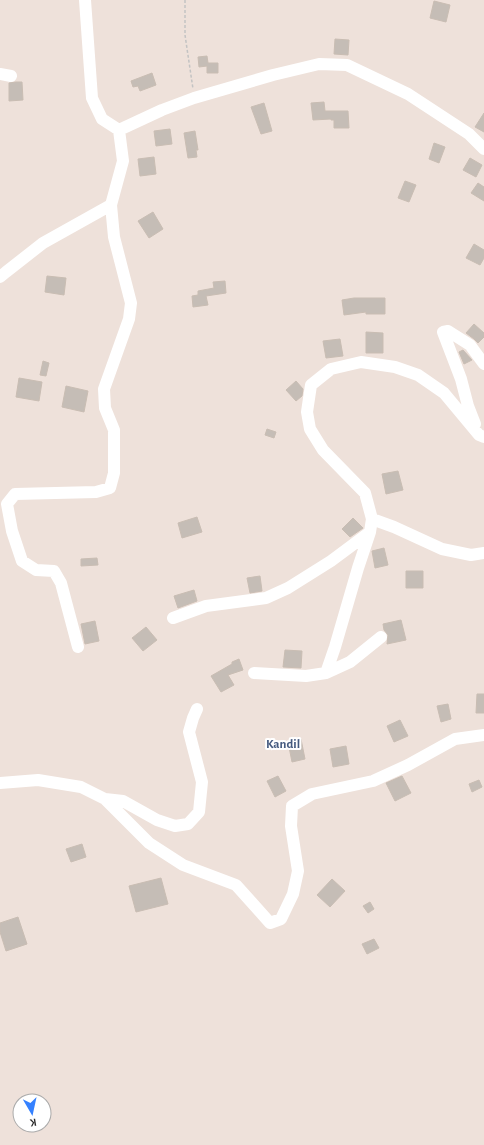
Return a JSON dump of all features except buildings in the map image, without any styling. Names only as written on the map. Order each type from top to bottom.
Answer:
[{"type":"street","points":[[78,647],[61,583],[54,572],[36,570],[22,561],[12,531],[7,504],[15,494],[96,492],[110,488],[114,473],[114,430],[105,408],[104,389],[128,319],[131,303],[114,237],[111,205],[122,161],[119,130],[102,118],[92,98],[85,0]]},
{"type":"street","points":[[119,130],[162,110],[194,98],[273,75],[319,64],[347,65],[408,94],[469,134],[484,149]]},
{"type":"street","points":[[0,277],[43,243],[111,205]]},
{"type":"street","points":[[482,436],[468,406],[461,378],[444,332],[448,331],[470,345],[484,364]]},
{"type":"street","points":[[326,673],[370,532],[372,519],[365,493],[323,450],[310,429],[307,412],[311,385],[331,369],[361,362],[395,367],[418,375],[444,393],[482,436]]},
{"type":"street","points":[[372,519],[394,527],[442,549],[471,555],[484,553]]},
{"type":"street","points":[[173,618],[206,606],[266,598],[288,588],[331,561],[370,532]]},
{"type":"street","points":[[254,673],[306,676],[326,673],[350,662],[381,637]]},
{"type":"street","points":[[105,799],[123,801],[156,820],[175,826],[188,824],[199,812],[202,782],[189,732],[197,710]]},
{"type":"street","points":[[0,783],[38,780],[81,787],[105,799],[148,843],[183,865],[236,885],[270,923],[281,919],[293,894],[298,871],[291,826],[292,806],[312,794],[373,781],[408,765],[455,739],[484,735]]},
{"type":"path","points":[[185,0],[185,35],[194,98]]},
{"type":"district","name":"Kandil","points":[[283,744]]}]
